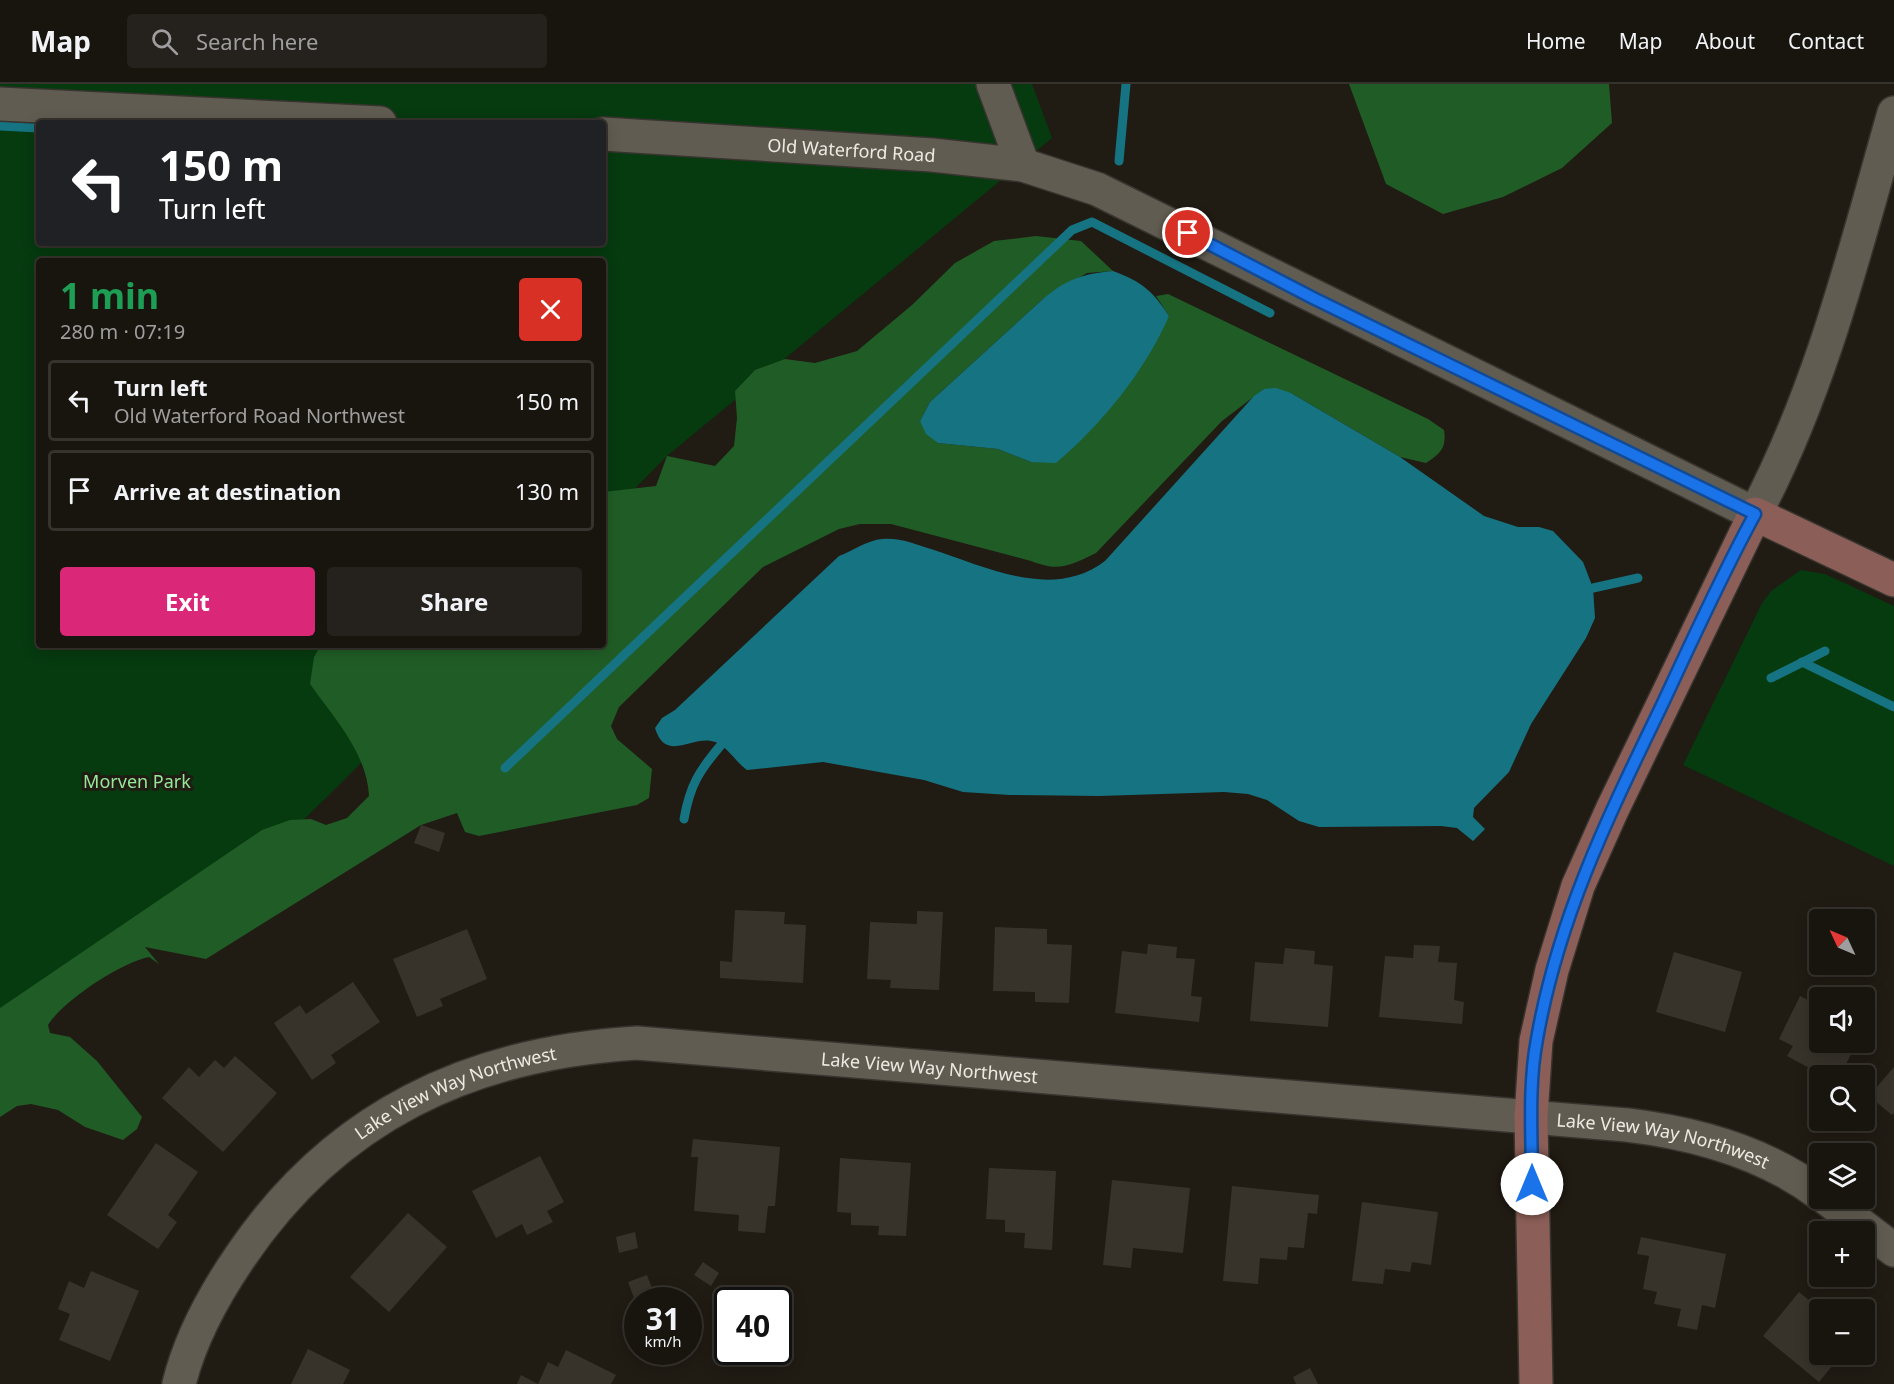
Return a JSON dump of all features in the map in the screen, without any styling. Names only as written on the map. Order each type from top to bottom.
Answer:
[{"type":"street","points":[[993,84],[1023,165]]},
{"type":"street","points":[[0,104],[320,120]]},
{"type":"street","points":[[1536,1384],[1531,1117],[1536,1041],[1552,970],[1578,886],[1622,788],[1784,458],[1834,323],[1894,113]]},
{"type":"street","name":"Old Waterford Road","points":[[606,134],[921,154],[1023,165],[1097,189],[1125,201],[1313,298],[1755,514]]},
{"type":"street","points":[[1755,514],[1894,580]]},
{"type":"street","name":"Lake View Way Northwest","points":[[179,1384],[201,1323],[225,1279],[258,1230],[303,1180],[347,1141],[404,1105],[457,1079],[513,1060],[570,1048],[637,1043],[1658,1129],[1707,1139],[1761,1159],[1809,1187]]},
{"type":"street","points":[[1840,1209],[1894,1250]]},
{"type":"green space","name":"Morven Park","points":[[0,84],[1032,84],[1052,138],[667,456],[606,518],[606,258],[36,258],[36,648],[478,648],[268,855],[0,1053]]},
{"type":"green space","points":[[1349,84],[1609,84],[1612,123],[1562,168],[1503,197],[1443,214],[1386,184]]},
{"type":"green space","points":[[1036,236],[1081,241],[1113,271],[1087,273],[1043,299],[930,402],[920,421],[938,443],[998,449],[1031,462],[1169,316],[1156,296],[1168,294],[1428,419],[1444,430],[1443,446],[1435,457],[1426,463],[1400,457],[1291,393],[1264,389],[1222,421],[1096,553],[1071,564],[1049,566],[891,524],[860,524],[839,529],[763,567],[619,707],[611,726],[617,739],[652,769],[649,798],[637,805],[479,836],[465,832],[457,813],[421,825],[206,959],[145,947],[159,964],[149,957],[123,967],[79,994],[48,1025],[50,1033],[70,1037],[97,1061],[142,1117],[137,1129],[123,1140],[85,1127],[58,1110],[31,1104],[17,1106],[0,1117],[0,1008],[262,830],[290,820],[311,819],[326,825],[347,818],[369,796],[367,780],[356,751],[339,723],[310,684],[314,657],[319,648],[606,648],[606,492],[656,486],[667,456],[715,466],[734,446],[737,418],[735,391],[755,370],[785,359],[815,363],[857,351],[912,305],[955,263],[994,241]]},
{"type":"green space","points":[[1801,570],[1825,574],[1894,606],[1894,866],[1683,765],[1762,603],[1771,591]]},
{"type":"water","points":[[1113,271],[1146,288],[1169,316],[1148,357],[1121,396],[1090,431],[1056,463],[1031,462],[998,449],[938,443],[926,434],[920,421],[930,402],[1043,299],[1075,279]]},
{"type":"water","points":[[1276,388],[1291,393],[1400,457],[1484,516],[1518,527],[1539,527],[1553,531],[1583,562],[1593,588],[1595,618],[1586,638],[1531,724],[1509,772],[1474,808],[1473,817],[1485,829],[1473,841],[1457,828],[1441,826],[1319,827],[1299,821],[1267,800],[1248,794],[1224,792],[1099,796],[1010,795],[963,792],[924,780],[823,762],[747,770],[716,742],[703,741],[672,746],[665,744],[659,738],[655,728],[662,718],[675,710],[839,556],[871,541],[894,539],[1019,577],[1041,580],[1063,579],[1085,573],[1105,561],[1254,396],[1264,389]]},
{"type":"building","points":[[421,825],[445,833],[439,852],[414,843]]},
{"type":"building","points":[[735,910],[785,912],[784,924],[806,925],[803,983],[720,978],[720,961],[732,962]]},
{"type":"building","points":[[917,911],[943,912],[939,990],[890,988],[891,980],[867,979],[870,922],[917,924]]},
{"type":"building","points":[[995,927],[1047,929],[1047,944],[1072,945],[1069,1003],[1035,1002],[1035,992],[993,991]]},
{"type":"building","points":[[467,929],[487,979],[440,999],[443,1006],[417,1017],[393,959]]},
{"type":"building","points":[[1148,944],[1177,947],[1176,958],[1195,959],[1191,996],[1202,997],[1199,1022],[1115,1013],[1122,951],[1147,954]]},
{"type":"building","points":[[1414,945],[1440,946],[1438,962],[1457,963],[1454,1000],[1464,1002],[1462,1024],[1379,1017],[1385,956],[1413,958]]},
{"type":"building","points":[[1285,948],[1315,951],[1314,964],[1333,966],[1328,1027],[1250,1021],[1255,962],[1283,964]]},
{"type":"building","points":[[1674,952],[1742,972],[1725,1032],[1656,1012]]},
{"type":"building","points":[[353,982],[380,1022],[331,1055],[336,1063],[312,1080],[274,1023],[300,1005],[306,1014]]},
{"type":"building","points":[[1800,996],[1809,1000],[1809,1053],[1852,1053],[1846,1065],[1809,1065],[1809,1068],[1787,1056],[1793,1046],[1779,1039]]},
{"type":"building","points":[[235,1056],[277,1093],[223,1152],[162,1098],[189,1067],[199,1077],[215,1060],[224,1068]]},
{"type":"building","points":[[1894,1067],[1894,1113],[1892,1115],[1875,1101],[1875,1089]]},
{"type":"building","points":[[693,1139],[780,1147],[775,1206],[768,1206],[765,1233],[738,1231],[739,1215],[694,1211],[698,1157],[691,1157]]},
{"type":"building","points":[[156,1143],[198,1172],[168,1215],[177,1222],[158,1249],[107,1215]]},
{"type":"building","points":[[540,1156],[564,1202],[547,1211],[553,1222],[527,1235],[522,1224],[496,1238],[472,1191]]},
{"type":"building","points":[[840,1158],[911,1163],[906,1236],[878,1235],[879,1226],[851,1225],[851,1213],[837,1212]]},
{"type":"building","points":[[989,1168],[1056,1171],[1052,1250],[1024,1248],[1025,1233],[1005,1232],[1005,1220],[986,1219]]},
{"type":"building","points":[[1112,1180],[1190,1188],[1183,1253],[1133,1248],[1131,1268],[1103,1265]]},
{"type":"building","points":[[1232,1186],[1319,1195],[1317,1214],[1308,1213],[1304,1248],[1288,1247],[1287,1260],[1260,1258],[1258,1284],[1223,1281]]},
{"type":"building","points":[[1362,1202],[1438,1212],[1431,1265],[1412,1262],[1410,1272],[1385,1269],[1383,1284],[1352,1281]]},
{"type":"building","points":[[408,1213],[447,1247],[389,1312],[350,1277]]},
{"type":"building","points":[[635,1232],[638,1248],[619,1253],[616,1237]]},
{"type":"building","points":[[1641,1237],[1726,1254],[1715,1308],[1702,1305],[1697,1330],[1677,1326],[1681,1309],[1654,1304],[1657,1292],[1643,1289],[1649,1256],[1637,1254]]},
{"type":"building","points":[[703,1262],[719,1273],[711,1286],[694,1275]]},
{"type":"building","points":[[91,1271],[139,1291],[110,1361],[59,1340],[70,1314],[58,1309],[69,1281],[84,1288]]},
{"type":"building","points":[[647,1275],[652,1287],[630,1287],[628,1282]]},
{"type":"building","points":[[1799,1292],[1809,1300],[1809,1365],[1833,1365],[1819,1382],[1763,1336]]},
{"type":"building","points":[[308,1349],[350,1370],[343,1384],[291,1384]]},
{"type":"building","points":[[566,1350],[616,1375],[611,1384],[538,1384],[548,1362],[558,1367]]},
{"type":"building","points":[[1310,1368],[1318,1384],[1296,1384],[1293,1377]]},
{"type":"building","points":[[521,1375],[538,1384],[517,1384]]},
{"type":"waterway","points":[[1119,161],[1126,84]]},
{"type":"waterway","points":[[0,126],[36,128]]},
{"type":"waterway","points":[[505,768],[1072,230],[1092,222],[1270,313]]},
{"type":"waterway","points":[[1593,588],[1638,578]]},
{"type":"waterway","points":[[1771,678],[1825,651]]},
{"type":"waterway","points":[[1802,662],[1894,707]]},
{"type":"waterway","points":[[684,819],[696,779],[721,745]]},
{"type":"route","points":[[1188,233],[1313,298],[1755,514],[1735,551],[1622,788],[1578,886],[1552,970],[1536,1041],[1531,1117],[1532,1184]]}]
